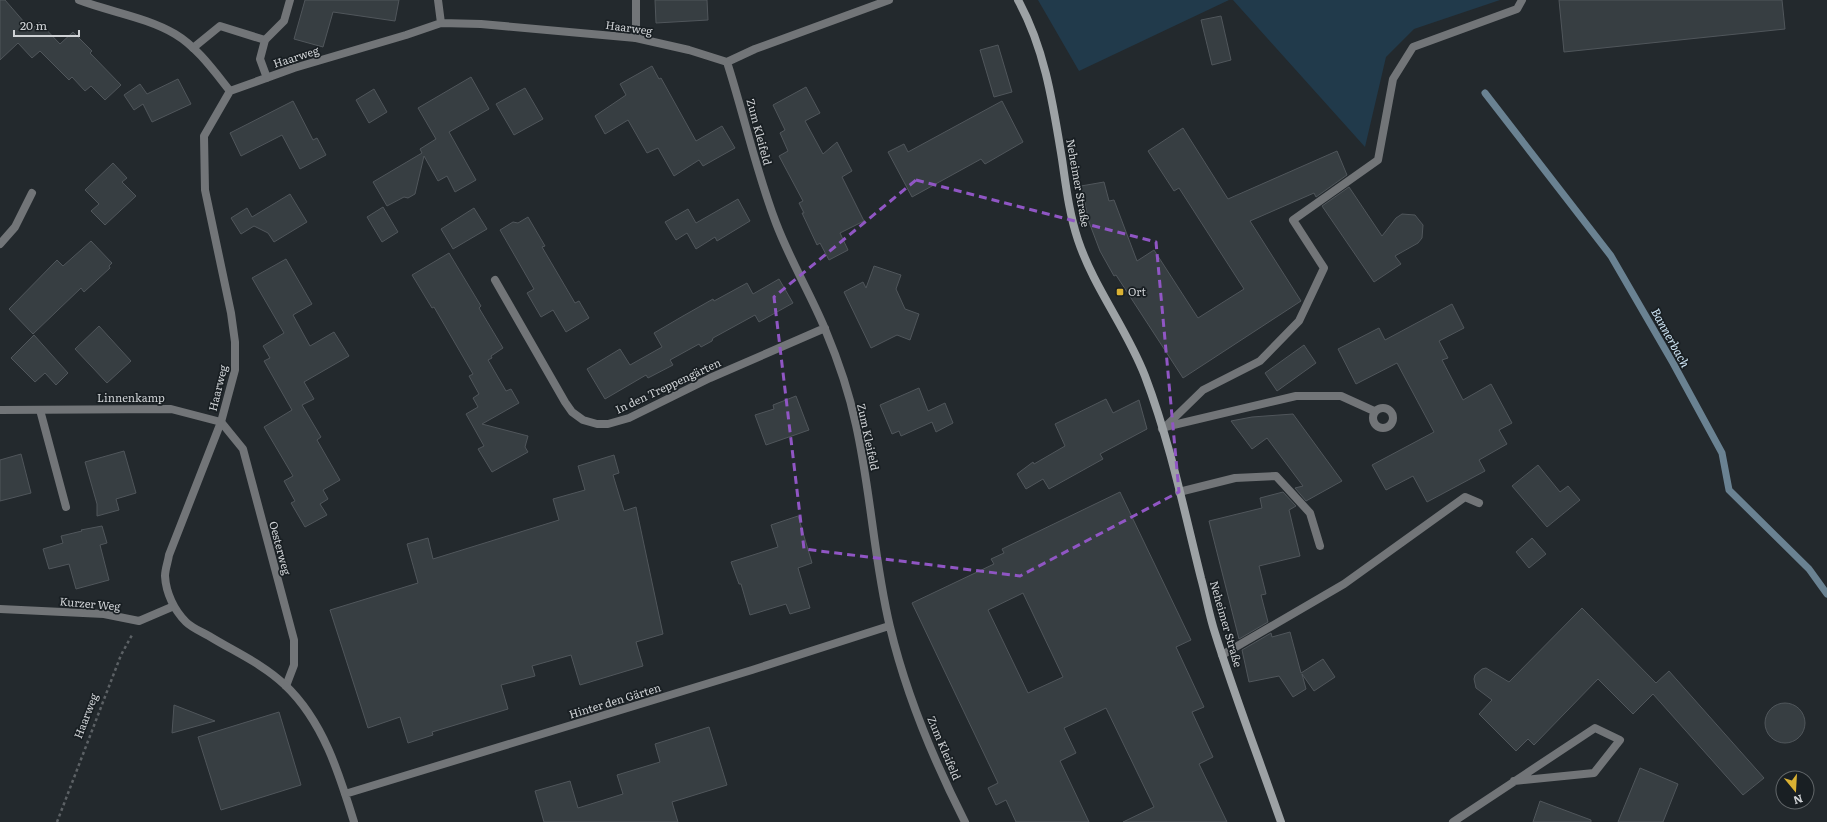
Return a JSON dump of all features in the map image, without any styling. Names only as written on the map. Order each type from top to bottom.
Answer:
[{"type":"main road","name":"Neheimer Straße","points":[[1018,0],[1027,17],[1043,60],[1054,108],[1071,216],[1079,242],[1088,264],[1131,344],[1164,428],[1214,632],[1281,822]]},
{"type":"street","points":[[79,0],[154,24],[176,34],[193,48],[230,91]]},
{"type":"street","points":[[267,78],[260,59],[265,40],[284,22],[290,0]]},
{"type":"street","points":[[438,0],[441,23]]},
{"type":"street","points":[[636,0],[636,38]]},
{"type":"street","points":[[726,62],[755,49],[889,0]]},
{"type":"street","points":[[1164,428],[1203,390],[1260,361],[1299,321],[1324,268],[1293,220],[1378,160],[1392,79],[1413,47],[1517,9],[1522,0]]},
{"type":"street","name":"Haarweg","points":[[174,606],[167,590],[165,574],[169,555],[221,422],[235,370],[236,342],[205,190],[204,136],[230,91],[294,68],[441,23],[481,24],[636,38],[688,50],[726,62]]},
{"type":"street","points":[[193,48],[220,26],[265,40]]},
{"type":"street","name":"Zum Kleifeld","points":[[726,62],[740,103],[760,178],[777,225],[825,328],[841,370],[856,425],[889,626],[906,689],[954,802],[965,822]]},
{"type":"street","points":[[0,244],[15,227],[32,193]]},
{"type":"street","name":"In den Treppengärten","points":[[495,280],[572,412],[583,420],[597,424],[608,424],[629,418],[710,378],[792,344],[825,328]]},
{"type":"street","points":[[1164,428],[1296,396],[1341,396],[1374,411]]},
{"type":"street","name":"Linnenkamp","points":[[0,410],[171,409],[221,422]]},
{"type":"street","points":[[40,410],[66,507]]},
{"type":"street","name":"Oesterweg","points":[[221,422],[243,449],[294,640],[294,665],[286,686]]},
{"type":"street","points":[[1179,492],[1235,478],[1276,476],[1310,513],[1320,546]]},
{"type":"street","points":[[1222,655],[1344,584],[1465,497],[1479,503]]},
{"type":"street","points":[[139,620],[174,606],[187,622],[260,665],[286,686],[305,708],[322,734],[334,761],[354,822]]},
{"type":"street","name":"Kurzer Weg","points":[[0,609],[104,614],[139,620]]},
{"type":"street","name":"Hinter den Gärten","points":[[346,794],[752,670],[889,626]]},
{"type":"street","points":[[1453,822],[1514,781],[1595,728],[1620,740],[1594,773],[1514,781]]},
{"type":"path","name":"Haarweg","points":[[57,822],[121,655],[139,620]]},
{"type":"highlighted area","points":[[916,180],[1156,242],[1179,492],[1020,576],[804,549],[774,297]]},
{"type":"shaded area","points":[[1038,0],[1229,0],[1079,71]]},
{"type":"shaded area","points":[[1233,0],[1500,0],[1414,29],[1386,57],[1365,147]]},
{"type":"building","points":[[0,0],[5,0],[31,30],[39,22],[60,44],[73,32],[92,51],[90,53],[121,85],[105,100],[91,86],[85,91],[72,77],[69,80],[40,51],[32,58],[18,43],[0,60]]},
{"type":"building","points":[[305,0],[399,0],[395,21],[333,12],[323,47],[294,39]]},
{"type":"building","points":[[655,0],[707,0],[708,20],[656,23]]},
{"type":"building","points":[[1559,0],[1782,0],[1785,29],[1564,52]]},
{"type":"building","points":[[1221,16],[1231,60],[1212,65],[1201,20]]},
{"type":"building","points":[[998,45],[1012,92],[994,97],[980,50]]},
{"type":"building","points":[[652,66],[659,79],[661,78],[696,141],[722,126],[735,148],[703,166],[699,160],[674,176],[658,148],[647,153],[628,120],[605,134],[595,116],[626,95],[620,84]]},
{"type":"building","points":[[471,77],[489,109],[449,132],[476,180],[455,192],[447,176],[438,181],[424,156],[415,194],[408,198],[404,197],[387,206],[373,182],[422,153],[420,149],[436,139],[418,108]]},
{"type":"building","points":[[178,79],[191,104],[152,122],[143,104],[134,110],[124,95],[140,84],[147,94]]},
{"type":"building","points":[[806,87],[820,113],[805,121],[823,154],[837,142],[852,171],[842,177],[864,221],[840,233],[848,250],[829,260],[820,243],[817,245],[802,213],[804,213],[799,203],[803,201],[779,156],[788,151],[780,133],[785,130],[773,105]]},
{"type":"building","points":[[525,88],[543,119],[514,135],[496,104]]},
{"type":"building","points":[[374,89],[387,112],[369,123],[356,100]]},
{"type":"building","points":[[293,101],[313,140],[317,138],[326,155],[300,169],[282,135],[241,156],[230,133]]},
{"type":"building","points":[[1002,101],[1023,142],[985,164],[981,159],[912,197],[888,152],[904,144],[908,152]]},
{"type":"building","points":[[1183,128],[1228,199],[1337,151],[1347,175],[1316,197],[1314,193],[1250,221],[1301,301],[1183,378],[1116,275],[1114,276],[1100,251],[1089,222],[1081,186],[1104,182],[1109,201],[1114,200],[1137,261],[1154,250],[1198,318],[1244,289],[1179,188],[1174,191],[1148,151]]},
{"type":"building","points":[[113,163],[127,178],[122,182],[136,196],[105,225],[91,211],[99,204],[85,190]]},
{"type":"building","points":[[1349,187],[1382,236],[1396,218],[1402,214],[1415,215],[1423,225],[1422,238],[1418,243],[1395,256],[1401,264],[1374,282],[1322,206]]},
{"type":"building","points":[[290,194],[307,222],[274,242],[268,233],[254,226],[241,234],[231,218],[247,208],[252,217]]},
{"type":"building","points":[[738,199],[750,221],[717,241],[715,237],[696,249],[687,233],[676,240],[665,222],[688,209],[696,223]]},
{"type":"building","points":[[383,207],[398,232],[382,242],[367,217]]},
{"type":"building","points":[[474,208],[487,229],[453,249],[441,229]]},
{"type":"building","points":[[528,217],[545,246],[542,247],[575,303],[579,301],[589,318],[566,332],[553,310],[541,317],[527,293],[534,289],[500,230],[513,222],[518,223]]},
{"type":"building","points":[[91,241],[112,263],[109,266],[110,268],[84,292],[81,288],[33,334],[9,309],[57,260],[63,266]]},
{"type":"building","points":[[449,253],[481,306],[479,308],[503,348],[491,356],[492,358],[488,360],[506,391],[511,389],[519,403],[482,424],[528,436],[525,447],[528,452],[492,472],[478,449],[484,446],[466,414],[478,407],[473,398],[479,394],[469,376],[473,374],[434,307],[432,308],[412,275]]},
{"type":"building","points":[[286,259],[312,304],[293,315],[310,346],[334,332],[349,356],[304,382],[314,399],[302,405],[321,437],[317,440],[340,480],[323,490],[328,499],[320,504],[327,515],[305,527],[291,503],[295,501],[284,481],[293,476],[264,427],[292,410],[264,361],[270,358],[263,346],[284,333],[252,278]]},
{"type":"building","points":[[874,266],[901,275],[896,289],[905,309],[919,314],[910,340],[897,335],[871,348],[844,292],[863,282],[866,288]]},
{"type":"building","points":[[779,279],[793,303],[759,322],[755,315],[713,338],[712,341],[701,347],[699,344],[670,360],[673,365],[648,378],[646,375],[605,399],[587,369],[620,349],[630,365],[662,347],[654,333],[683,316],[713,299],[714,301],[747,283],[753,294]]},
{"type":"building","points":[[1452,304],[1464,328],[1439,341],[1448,358],[1442,360],[1463,400],[1491,384],[1512,423],[1499,430],[1507,444],[1479,460],[1485,471],[1427,502],[1413,476],[1386,490],[1372,465],[1434,432],[1397,363],[1356,384],[1338,349],[1379,328],[1385,340]]},
{"type":"building","points":[[99,326],[131,361],[107,383],[75,349]]},
{"type":"building","points":[[34,335],[68,373],[56,385],[45,373],[35,382],[11,358]]},
{"type":"building","points":[[1304,345],[1316,363],[1277,391],[1265,373]]},
{"type":"building","points":[[919,388],[928,411],[945,403],[953,423],[936,432],[932,422],[901,436],[899,431],[892,434],[880,405]]},
{"type":"building","points":[[796,396],[809,430],[766,445],[755,415],[774,409],[773,405]]},
{"type":"building","points":[[1106,399],[1113,413],[1139,400],[1147,429],[1100,454],[1103,459],[1049,489],[1043,479],[1026,489],[1017,474],[1033,462],[1034,464],[1065,446],[1055,424]]},
{"type":"building","points":[[1293,414],[1342,481],[1306,501],[1295,488],[1303,486],[1267,438],[1252,449],[1231,421],[1252,417]]},
{"type":"building","points":[[124,451],[136,493],[116,499],[119,510],[97,516],[97,504],[85,462]]},
{"type":"building","points":[[21,454],[31,493],[0,501],[0,460]]},
{"type":"building","points":[[614,455],[619,473],[613,475],[624,511],[636,507],[663,634],[636,642],[643,666],[580,685],[571,655],[532,666],[535,676],[501,685],[508,709],[432,732],[433,735],[408,743],[400,717],[368,728],[330,610],[418,583],[407,544],[428,538],[433,559],[559,520],[553,499],[585,490],[578,466]]},
{"type":"building","points":[[1538,465],[1560,492],[1568,486],[1580,500],[1547,527],[1512,486]]},
{"type":"building","points":[[1120,492],[1191,640],[1176,647],[1204,707],[1192,712],[1213,757],[1199,764],[1227,822],[1123,822],[1154,807],[1106,708],[1064,728],[1076,753],[1060,761],[1089,822],[1016,822],[1006,800],[996,805],[988,788],[998,783],[912,603],[994,564],[991,559],[1004,553],[1002,549]],"holes":[[[1023,593],[1063,677],[1028,693],[988,610]]]},
{"type":"building","points":[[1283,492],[1296,506],[1289,510],[1300,556],[1259,566],[1266,594],[1261,595],[1268,622],[1239,639],[1209,521],[1262,508],[1260,498]]},
{"type":"building","points":[[798,516],[812,563],[798,568],[810,608],[790,614],[786,604],[750,615],[741,584],[739,584],[731,562],[778,547],[771,525]]},
{"type":"building","points":[[102,526],[107,543],[100,545],[109,580],[76,589],[69,564],[49,569],[43,549],[63,543],[61,536]]},
{"type":"building","points":[[1532,538],[1546,554],[1529,568],[1516,552]]},
{"type":"building","points":[[1582,608],[1656,683],[1669,671],[1764,778],[1743,795],[1653,694],[1633,714],[1598,679],[1534,745],[1528,739],[1516,751],[1479,714],[1492,700],[1476,688],[1474,679],[1475,675],[1482,669],[1486,668],[1509,682]]},
{"type":"building","points":[[1290,632],[1301,673],[1323,659],[1335,677],[1314,691],[1302,674],[1306,689],[1293,697],[1279,676],[1249,682],[1242,650],[1271,633],[1272,637]]},
{"type":"building","points":[[1781,703],[1789,703],[1796,706],[1802,712],[1805,723],[1802,734],[1796,740],[1789,743],[1781,743],[1774,740],[1768,734],[1765,727],[1765,719],[1768,712],[1774,706]]},
{"type":"building","points":[[174,705],[215,721],[172,733]]},
{"type":"building","points":[[279,712],[301,785],[221,810],[198,737]]},
{"type":"building","points":[[709,727],[727,785],[672,802],[678,822],[544,822],[535,791],[570,781],[578,808],[623,794],[617,775],[660,762],[655,744]]},
{"type":"building","points":[[1640,768],[1678,784],[1663,822],[1618,822]]},
{"type":"building","points":[[1540,801],[1591,820],[1591,822],[1533,822]]},
{"type":"waterway","name":"Bannerbach","points":[[1485,93],[1611,256],[1673,363],[1722,453],[1729,490],[1809,569],[1827,594]]},
{"type":"place","name":"Ort","points":[[1120,292]]}]
